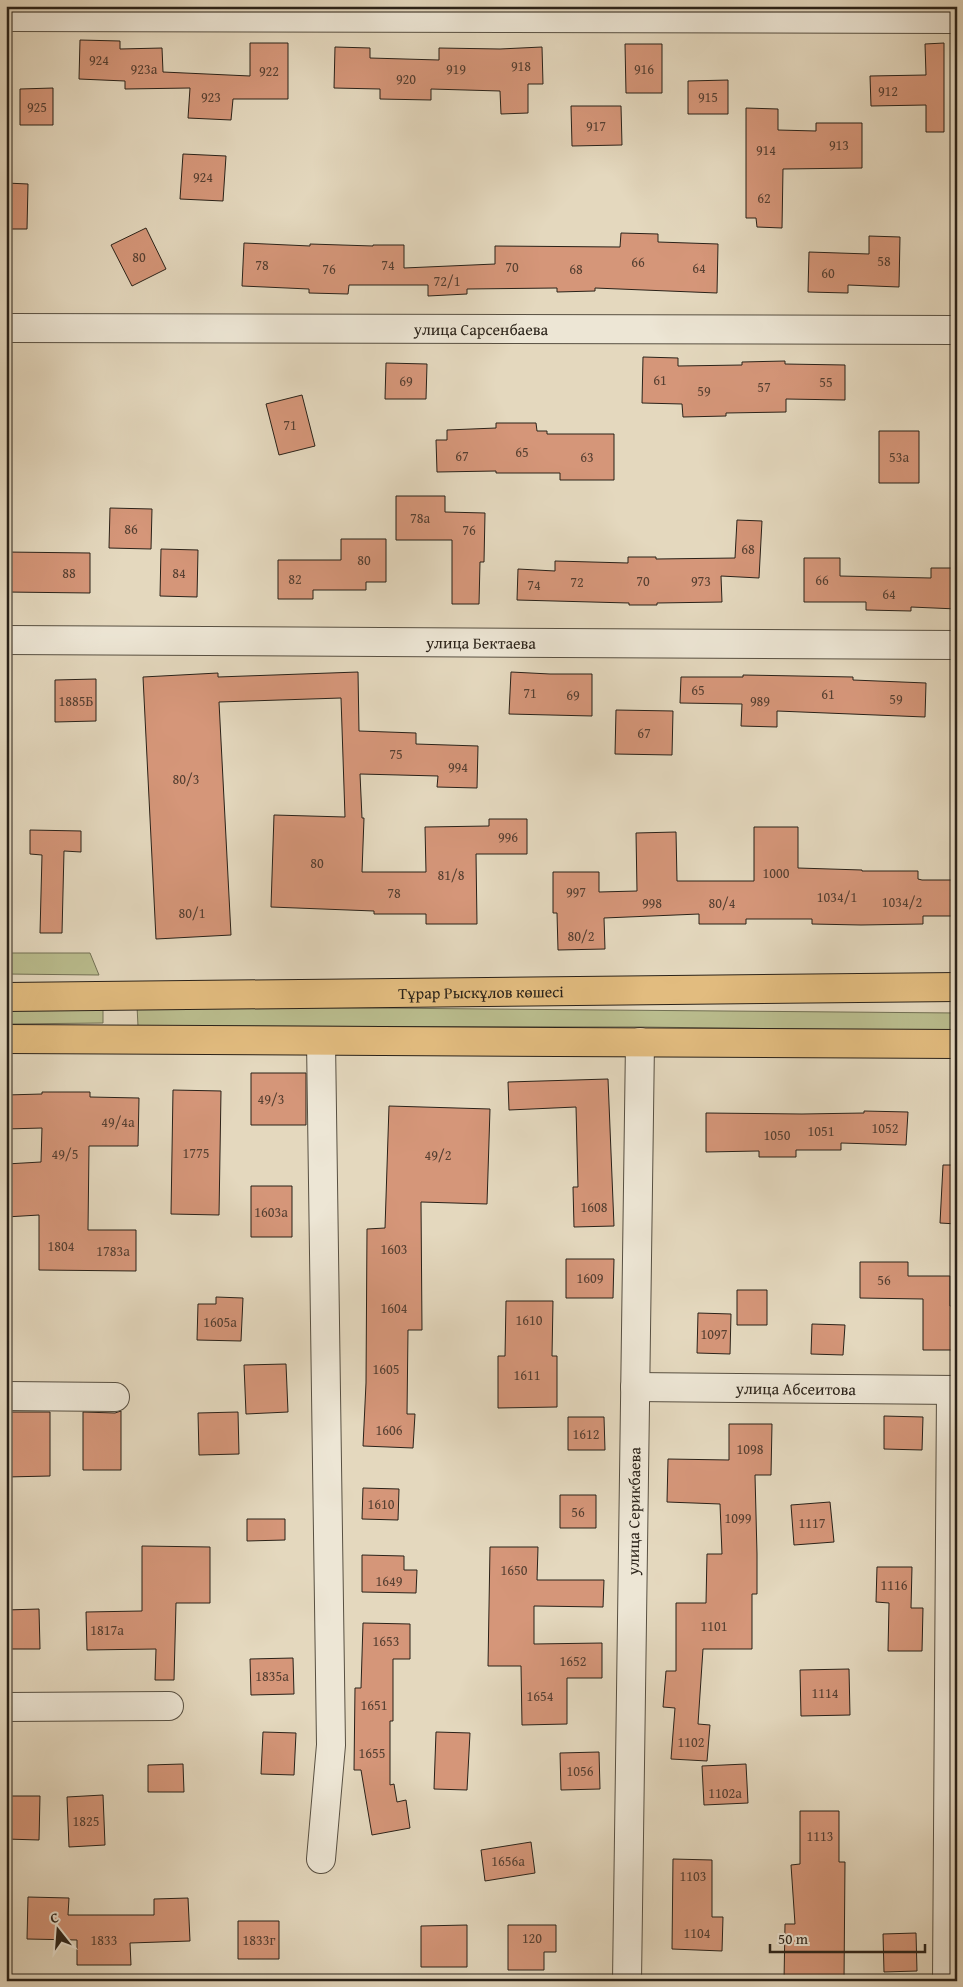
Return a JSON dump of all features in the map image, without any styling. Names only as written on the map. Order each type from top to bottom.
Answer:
[{"type":"main road","name":"Тұрар Рыскұлов көшесі","points":[[6,997],[957,987]]},
{"type":"main road","points":[[114,996],[117,1039]]},
{"type":"main road","points":[[6,1039],[957,1044]]},
{"type":"street","points":[[6,17],[957,19]]},
{"type":"street","name":"улица Сарсенбаева","points":[[6,328],[957,330]]},
{"type":"street","name":"улица Бектаева","points":[[6,640],[957,645]]},
{"type":"street","points":[[321,1041],[331,1745],[321,1859]]},
{"type":"street","name":"улица Серикбаева","points":[[627,1981],[640,1042]]},
{"type":"street","name":"улица Абсеитова","points":[[635,1387],[954,1390]]},
{"type":"street","points":[[947,1981],[954,1390]]},
{"type":"street","points":[[6,1396],[115,1397]]},
{"type":"street","points":[[6,1707],[169,1706]]},
{"type":"green space","points":[[12,953],[90,953],[99,975],[6,974],[6,965]]},
{"type":"green space","points":[[103,1006],[103,1023],[6,1024],[6,1007]]},
{"type":"green space","points":[[137,1006],[957,1013],[957,1031],[641,1027],[138,1026]]},
{"type":"building","points":[[80,40],[120,41],[120,49],[162,48],[163,72],[250,76],[250,43],[288,43],[288,99],[233,99],[231,120],[188,118],[190,88],[125,89],[125,81],[79,79]]},
{"type":"building","points":[[944,43],[944,132],[926,132],[926,105],[871,106],[870,76],[926,75],[925,44]]},
{"type":"building","points":[[625,44],[662,44],[662,93],[626,93]]},
{"type":"building","points":[[335,47],[370,48],[370,58],[439,60],[439,48],[500,49],[542,47],[543,84],[528,84],[528,113],[501,114],[500,91],[431,89],[431,100],[380,99],[380,89],[334,88]]},
{"type":"building","points":[[728,80],[728,114],[688,114],[688,81]]},
{"type":"building","points":[[53,88],[53,125],[20,125],[20,89]]},
{"type":"building","points":[[571,106],[621,106],[622,145],[572,146]]},
{"type":"building","points":[[746,108],[778,109],[778,130],[816,131],[816,123],[862,123],[862,168],[783,169],[782,228],[757,227],[756,218],[746,218]]},
{"type":"building","points":[[183,154],[226,156],[223,201],[180,199]]},
{"type":"building","points":[[6,183],[28,184],[27,229],[6,229]]},
{"type":"building","points":[[146,228],[166,269],[132,286],[111,245]]},
{"type":"building","points":[[621,233],[658,234],[658,242],[718,244],[717,293],[595,288],[595,291],[557,292],[557,288],[467,289],[467,294],[428,296],[428,285],[349,285],[348,294],[309,293],[309,289],[242,286],[244,243],[310,246],[310,244],[404,245],[404,268],[495,264],[495,246],[620,247]]},
{"type":"building","points":[[869,236],[900,237],[899,287],[848,285],[848,293],[808,292],[809,252],[869,254]]},
{"type":"building","points":[[643,357],[678,358],[678,366],[742,365],[742,362],[785,361],[785,364],[845,365],[845,400],[786,399],[786,412],[726,413],[726,416],[683,417],[682,404],[642,403]]},
{"type":"building","points":[[386,363],[427,364],[426,399],[385,399]]},
{"type":"building","points":[[302,395],[315,446],[279,455],[266,404]]},
{"type":"building","points":[[496,423],[536,423],[537,431],[547,431],[547,434],[614,434],[614,480],[560,480],[560,473],[437,472],[436,440],[447,440],[447,430],[496,428]]},
{"type":"building","points":[[879,431],[919,431],[919,483],[879,483]]},
{"type":"building","points":[[396,496],[445,496],[445,512],[485,513],[484,562],[480,562],[479,604],[452,604],[452,540],[396,540]]},
{"type":"building","points":[[110,508],[152,509],[151,549],[109,548]]},
{"type":"building","points":[[737,520],[762,521],[759,578],[721,576],[722,602],[629,605],[629,603],[517,600],[518,569],[555,571],[555,561],[628,563],[628,557],[656,557],[656,559],[735,558]]},
{"type":"building","points":[[341,539],[386,539],[386,582],[366,582],[366,590],[313,590],[313,599],[278,599],[278,560],[341,560]]},
{"type":"building","points":[[161,549],[198,550],[197,597],[160,596]]},
{"type":"building","points":[[6,552],[90,553],[90,593],[6,592]]},
{"type":"building","points":[[804,558],[840,558],[840,576],[931,578],[931,568],[957,568],[957,609],[911,607],[911,611],[866,610],[866,602],[804,602]]},
{"type":"building","points":[[358,672],[359,731],[416,733],[416,744],[478,746],[477,788],[437,787],[438,776],[360,774],[362,818],[364,818],[362,872],[426,872],[425,827],[489,826],[489,819],[527,819],[527,854],[476,854],[477,924],[426,924],[426,914],[374,914],[374,911],[271,907],[274,815],[345,817],[341,698],[219,702],[231,935],[156,939],[143,677],[218,673],[218,677]]},
{"type":"building","points":[[511,672],[592,674],[592,716],[509,714]]},
{"type":"building","points":[[743,675],[853,677],[853,680],[926,683],[925,717],[777,711],[777,727],[741,726],[742,704],[680,703],[681,677],[743,677]]},
{"type":"building","points":[[96,679],[96,721],[55,722],[55,680]]},
{"type":"building","points":[[616,710],[673,711],[672,755],[615,754]]},
{"type":"building","points":[[754,827],[798,827],[798,868],[918,871],[918,879],[922,880],[957,880],[957,916],[923,916],[923,924],[861,925],[812,924],[812,919],[746,919],[746,924],[699,924],[699,914],[604,918],[605,949],[558,950],[557,913],[553,913],[553,872],[599,872],[599,892],[637,891],[636,833],[676,832],[677,881],[754,881]]},
{"type":"building","points":[[30,830],[81,831],[81,852],[64,851],[62,933],[40,933],[42,855],[30,854]]},
{"type":"building","points":[[251,1073],[306,1073],[306,1125],[251,1125]]},
{"type":"building","points":[[608,1079],[614,1226],[574,1227],[573,1187],[578,1187],[576,1107],[509,1110],[508,1082]]},
{"type":"building","points":[[173,1090],[221,1091],[219,1215],[171,1214]]},
{"type":"building","points":[[42,1092],[90,1092],[90,1097],[139,1098],[138,1146],[89,1146],[88,1230],[136,1230],[136,1271],[39,1270],[39,1215],[6,1217],[6,1164],[41,1162],[42,1128],[6,1129],[6,1095],[42,1094]]},
{"type":"building","points":[[389,1106],[490,1109],[487,1204],[421,1202],[422,1330],[408,1330],[407,1414],[415,1414],[413,1448],[363,1446],[366,1383],[367,1229],[385,1228]]},
{"type":"building","points":[[864,1111],[908,1112],[906,1145],[841,1143],[841,1150],[796,1150],[796,1157],[759,1157],[759,1151],[706,1152],[706,1113],[802,1114],[864,1113]]},
{"type":"building","points":[[943,1165],[957,1165],[957,1224],[940,1223]]},
{"type":"building","points":[[251,1186],[292,1186],[292,1237],[251,1237]]},
{"type":"building","points":[[566,1259],[614,1259],[613,1298],[566,1298]]},
{"type":"building","points":[[860,1262],[908,1262],[908,1276],[950,1276],[950,1306],[957,1306],[957,1350],[923,1350],[923,1299],[860,1298]]},
{"type":"building","points":[[737,1290],[767,1290],[767,1325],[737,1325]]},
{"type":"building","points":[[216,1297],[243,1298],[241,1341],[197,1340],[198,1304],[216,1304]]},
{"type":"building","points":[[506,1301],[553,1301],[552,1356],[557,1356],[557,1407],[498,1408],[498,1356],[505,1356]]},
{"type":"building","points":[[698,1313],[731,1314],[730,1354],[697,1353]]},
{"type":"building","points":[[812,1324],[845,1325],[843,1355],[811,1354]]},
{"type":"building","points":[[286,1364],[288,1412],[246,1414],[244,1365]]},
{"type":"building","points":[[121,1411],[121,1470],[83,1470],[83,1412],[115,1413]]},
{"type":"building","points":[[6,1412],[50,1412],[50,1476],[6,1477]]},
{"type":"building","points":[[238,1412],[239,1454],[199,1455],[198,1413]]},
{"type":"building","points":[[884,1416],[923,1417],[922,1450],[884,1449]]},
{"type":"building","points":[[568,1417],[604,1417],[605,1450],[568,1450]]},
{"type":"building","points":[[729,1424],[772,1424],[771,1475],[755,1475],[757,1594],[752,1594],[752,1649],[703,1649],[698,1724],[710,1725],[707,1761],[671,1759],[675,1708],[663,1707],[666,1671],[676,1671],[676,1603],[706,1603],[707,1554],[722,1554],[720,1504],[667,1502],[668,1459],[729,1460]]},
{"type":"building","points":[[363,1488],[399,1489],[398,1520],[362,1519]]},
{"type":"building","points":[[560,1495],[596,1495],[596,1528],[560,1528]]},
{"type":"building","points":[[830,1502],[834,1542],[794,1545],[791,1505]]},
{"type":"building","points":[[247,1519],[285,1519],[285,1540],[247,1541]]},
{"type":"building","points":[[142,1546],[210,1547],[210,1603],[176,1603],[174,1680],[155,1680],[156,1649],[87,1650],[86,1612],[142,1611]]},
{"type":"building","points":[[490,1547],[538,1547],[537,1580],[604,1580],[603,1607],[534,1606],[534,1644],[602,1643],[602,1678],[567,1678],[567,1724],[522,1725],[521,1666],[488,1666]]},
{"type":"building","points":[[362,1555],[404,1556],[404,1570],[417,1570],[416,1593],[362,1592]]},
{"type":"building","points":[[877,1567],[912,1567],[911,1608],[923,1608],[922,1651],[888,1651],[889,1603],[876,1602]]},
{"type":"building","points":[[39,1609],[40,1649],[6,1649],[6,1610]]},
{"type":"building","points":[[363,1623],[410,1624],[410,1659],[393,1659],[393,1721],[390,1721],[390,1785],[394,1784],[397,1802],[406,1800],[410,1828],[372,1835],[361,1770],[354,1770],[355,1688],[361,1688]]},
{"type":"building","points":[[293,1658],[294,1694],[251,1695],[250,1659]]},
{"type":"building","points":[[849,1669],[850,1715],[801,1716],[800,1670]]},
{"type":"building","points":[[263,1732],[296,1733],[294,1775],[261,1774]]},
{"type":"building","points":[[436,1732],[470,1733],[467,1790],[434,1789]]},
{"type":"building","points":[[599,1752],[600,1789],[561,1790],[560,1753]]},
{"type":"building","points":[[183,1764],[184,1792],[148,1792],[148,1765]]},
{"type":"building","points":[[746,1764],[748,1803],[704,1805],[702,1766]]},
{"type":"building","points":[[103,1795],[105,1845],[69,1847],[67,1797]]},
{"type":"building","points":[[6,1796],[40,1796],[39,1840],[6,1839]]},
{"type":"building","points":[[800,1811],[839,1811],[839,1862],[845,1862],[844,1981],[784,1981],[785,1924],[795,1924],[791,1865],[800,1864]]},
{"type":"building","points":[[531,1842],[535,1873],[485,1881],[481,1850]]},
{"type":"building","points":[[673,1859],[712,1860],[712,1917],[723,1917],[722,1951],[672,1949]]},
{"type":"building","points":[[28,1897],[69,1898],[68,1915],[154,1915],[154,1899],[188,1898],[190,1941],[130,1943],[131,1965],[77,1965],[77,1940],[27,1939]]},
{"type":"building","points":[[238,1921],[279,1921],[279,1959],[238,1959]]},
{"type":"building","points":[[467,1925],[467,1967],[421,1967],[421,1926]]},
{"type":"building","points":[[508,1925],[556,1925],[556,1952],[544,1952],[544,1970],[508,1970]]},
{"type":"building","points":[[916,1933],[917,1971],[884,1972],[883,1934]]}]
